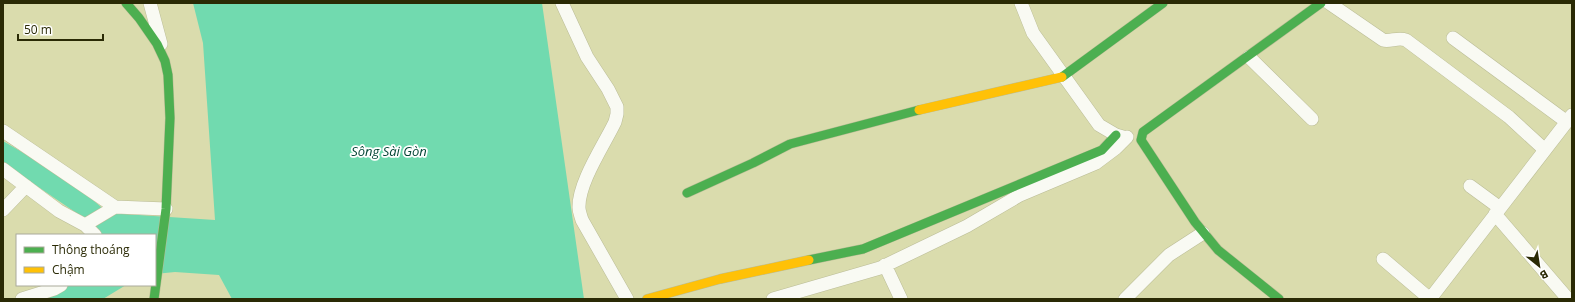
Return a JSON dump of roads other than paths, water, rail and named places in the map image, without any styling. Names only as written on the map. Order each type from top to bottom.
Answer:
[{"type":"street","points":[[126,3],[143,22],[157,44],[165,61]]},
{"type":"street","points":[[150,3],[168,75],[170,118],[165,211],[155,296]]},
{"type":"street","points":[[562,3],[587,57],[608,89],[617,107],[618,114],[615,122],[585,181],[580,196],[578,209],[582,220],[627,299]]},
{"type":"street","points":[[687,193],[753,163],[790,144],[928,108],[1064,76],[1163,3]]},
{"type":"street","points":[[1140,140],[1143,132],[1249,57],[1321,3]]},
{"type":"street","points":[[1330,3],[1383,40],[1406,40],[1548,146]]},
{"type":"street","points":[[1026,5],[1033,34],[1099,125],[1121,136],[1140,140],[1153,156],[1203,233],[1218,250],[1279,299]]},
{"type":"street","points":[[1383,259],[1430,299],[1548,146],[1570,123],[1454,38]]},
{"type":"street","points":[[1249,57],[1312,120]]},
{"type":"street","points":[[3,131],[112,209],[165,211]]},
{"type":"street","points":[[774,299],[885,266],[967,226],[1020,195],[1096,163],[1116,148],[1121,136]]},
{"type":"street","points":[[647,299],[720,279],[863,249],[1102,150],[1121,136]]},
{"type":"street","points":[[3,168],[59,211],[86,225],[94,234]]},
{"type":"street","points":[[3,210],[26,186]]},
{"type":"street","points":[[1470,186],[1497,211],[1568,299]]},
{"type":"street","points":[[86,225],[112,209]]},
{"type":"street","points":[[1126,299],[1169,254],[1203,233]]},
{"type":"street","points":[[885,266],[901,299]]},
{"type":"street","points":[[22,299],[59,286]]},
{"type":"water","name":"Sông Sài Gòn","points":[[193,3],[542,3],[584,299],[232,299],[219,275],[175,272],[156,274],[156,234],[95,234],[75,212],[3,163],[3,141],[70,180],[108,213],[215,220],[203,43]]},
{"type":"water","points":[[66,286],[124,286],[103,299],[34,299]]}]
